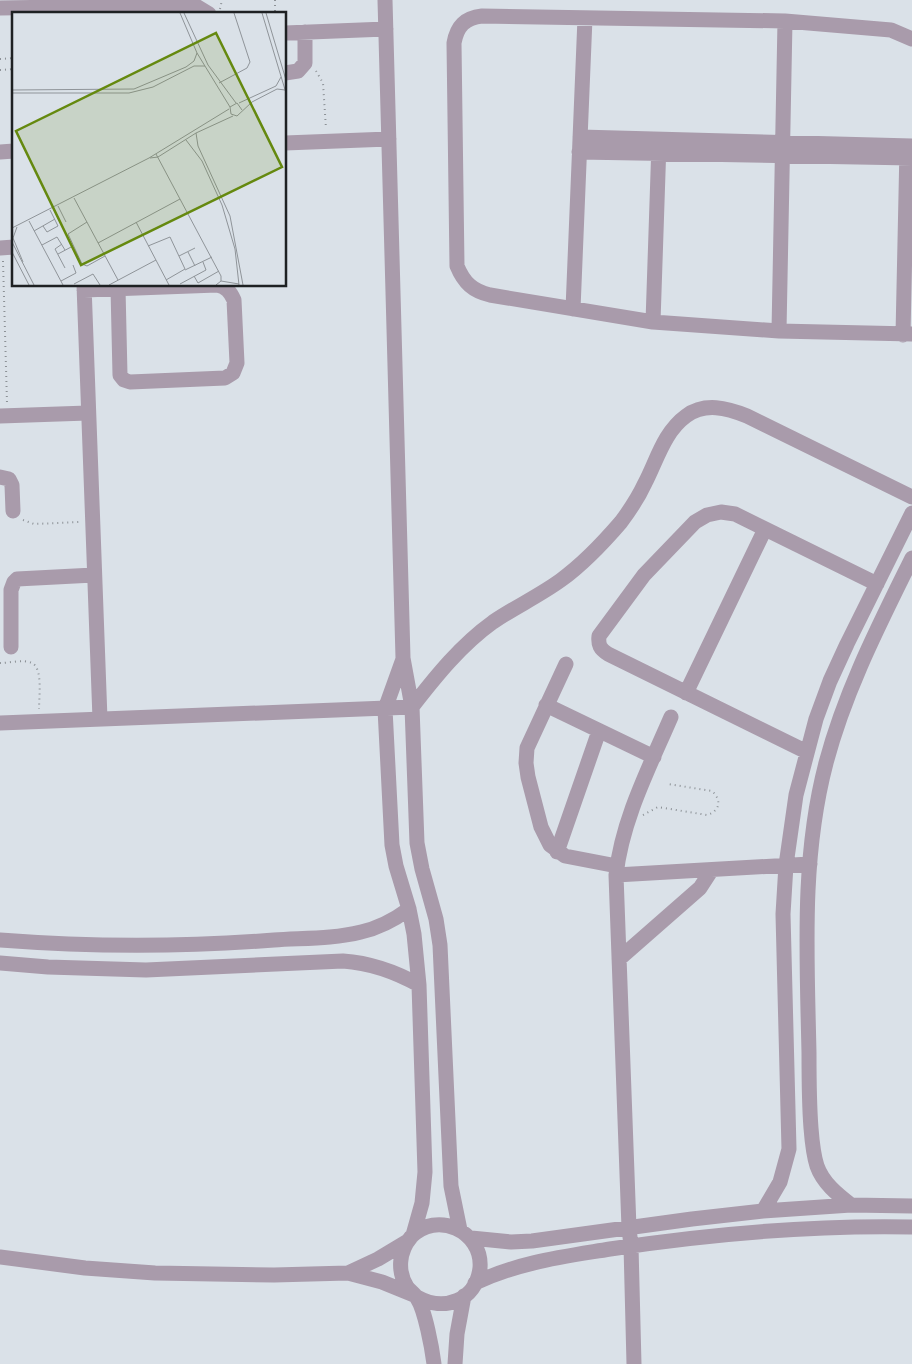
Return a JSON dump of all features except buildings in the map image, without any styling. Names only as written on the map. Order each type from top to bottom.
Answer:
[{"type":"street","points":[[0,1257],[85,1268],[155,1273],[274,1275],[348,1273],[382,1282],[432,1304],[449,1303],[464,1296],[479,1275],[479,1256],[466,1234],[451,1186],[440,945],[436,920],[422,869],[417,842],[412,707],[403,658],[385,0]]},
{"type":"street","points":[[0,8],[196,6],[205,12]]},
{"type":"street","points":[[580,144],[910,152],[908,334],[779,331],[653,322],[479,292],[469,286],[457,266],[454,43],[456,32],[462,23],[471,17],[482,16],[785,21],[891,30],[912,39]]},
{"type":"street","points":[[573,309],[585,18]]},
{"type":"street","points":[[779,331],[785,21]]},
{"type":"street","points":[[286,33],[386,29]]},
{"type":"street","points":[[286,73],[298,71],[305,63],[305,32]]},
{"type":"street","points":[[286,143],[389,139]]},
{"type":"street","points":[[653,322],[659,146]]},
{"type":"street","points":[[100,719],[84,288],[216,286],[228,289],[234,300],[236,363],[233,373],[225,378],[130,382],[124,380],[120,375],[118,288]]},
{"type":"street","points":[[0,723],[412,707],[436,675],[463,647],[493,623],[561,580],[594,552],[621,521],[644,485],[672,428],[687,414],[707,407],[728,408],[912,497]]},
{"type":"street","points":[[4,416],[88,413]]},
{"type":"street","points":[[0,477],[9,479],[12,485],[13,511]]},
{"type":"street","points":[[826,763],[806,755],[608,654],[602,650],[599,644],[599,636],[644,575],[695,522],[707,515],[721,512],[735,514],[876,584]]},
{"type":"street","points":[[762,1210],[780,1182],[790,1149],[783,914],[790,831],[806,755],[828,689],[847,644],[912,513]]},
{"type":"street","points":[[686,693],[765,529]]},
{"type":"street","points":[[851,1204],[837,1195],[825,1182],[817,1166],[813,1149],[810,1104],[806,915],[810,864],[816,807],[837,726],[865,653],[912,558]]},
{"type":"street","points":[[11,647],[11,590],[17,579],[94,575]]},
{"type":"street","points":[[847,644],[865,653]]},
{"type":"street","points":[[403,658],[385,709],[392,845],[409,910],[418,960],[425,1172],[422,1204],[401,1257],[401,1274],[408,1289],[416,1296],[429,1336],[434,1364]]},
{"type":"street","points":[[566,664],[527,748],[526,763],[544,836],[557,852],[616,871],[711,871],[810,864]]},
{"type":"street","points":[[546,705],[654,757]]},
{"type":"street","points":[[634,1364],[616,871],[628,823],[671,717]]},
{"type":"street","points":[[557,852],[599,731]]},
{"type":"street","points":[[619,959],[700,888],[711,871]]},
{"type":"street","points":[[0,940],[148,946],[343,935],[361,933],[378,928],[409,910]]},
{"type":"street","points":[[783,914],[806,915]]},
{"type":"street","points":[[0,963],[48,967],[146,970],[343,961],[383,967],[420,985]]},
{"type":"street","points":[[788,1107],[802,1110],[810,1104]]},
{"type":"street","points":[[348,1273],[378,1259],[428,1226],[436,1225],[453,1226],[466,1234],[505,1241],[532,1241],[762,1210],[851,1204],[912,1206]]},
{"type":"street","points":[[475,1283],[494,1274],[534,1262],[631,1246],[761,1232],[826,1228],[912,1227]]},
{"type":"street","points":[[456,1364],[458,1334],[464,1296]]},
{"type":"path","points":[[305,63],[316,71],[323,83],[327,141]]},
{"type":"path","points":[[4,416],[6,248]]},
{"type":"path","points":[[13,511],[18,518],[34,524],[92,522]]},
{"type":"path","points":[[0,663],[30,662],[36,666],[39,673],[40,722]]},
{"type":"path","points":[[628,823],[658,808],[707,815],[713,813],[718,808],[719,802],[712,791],[668,784]]}]
